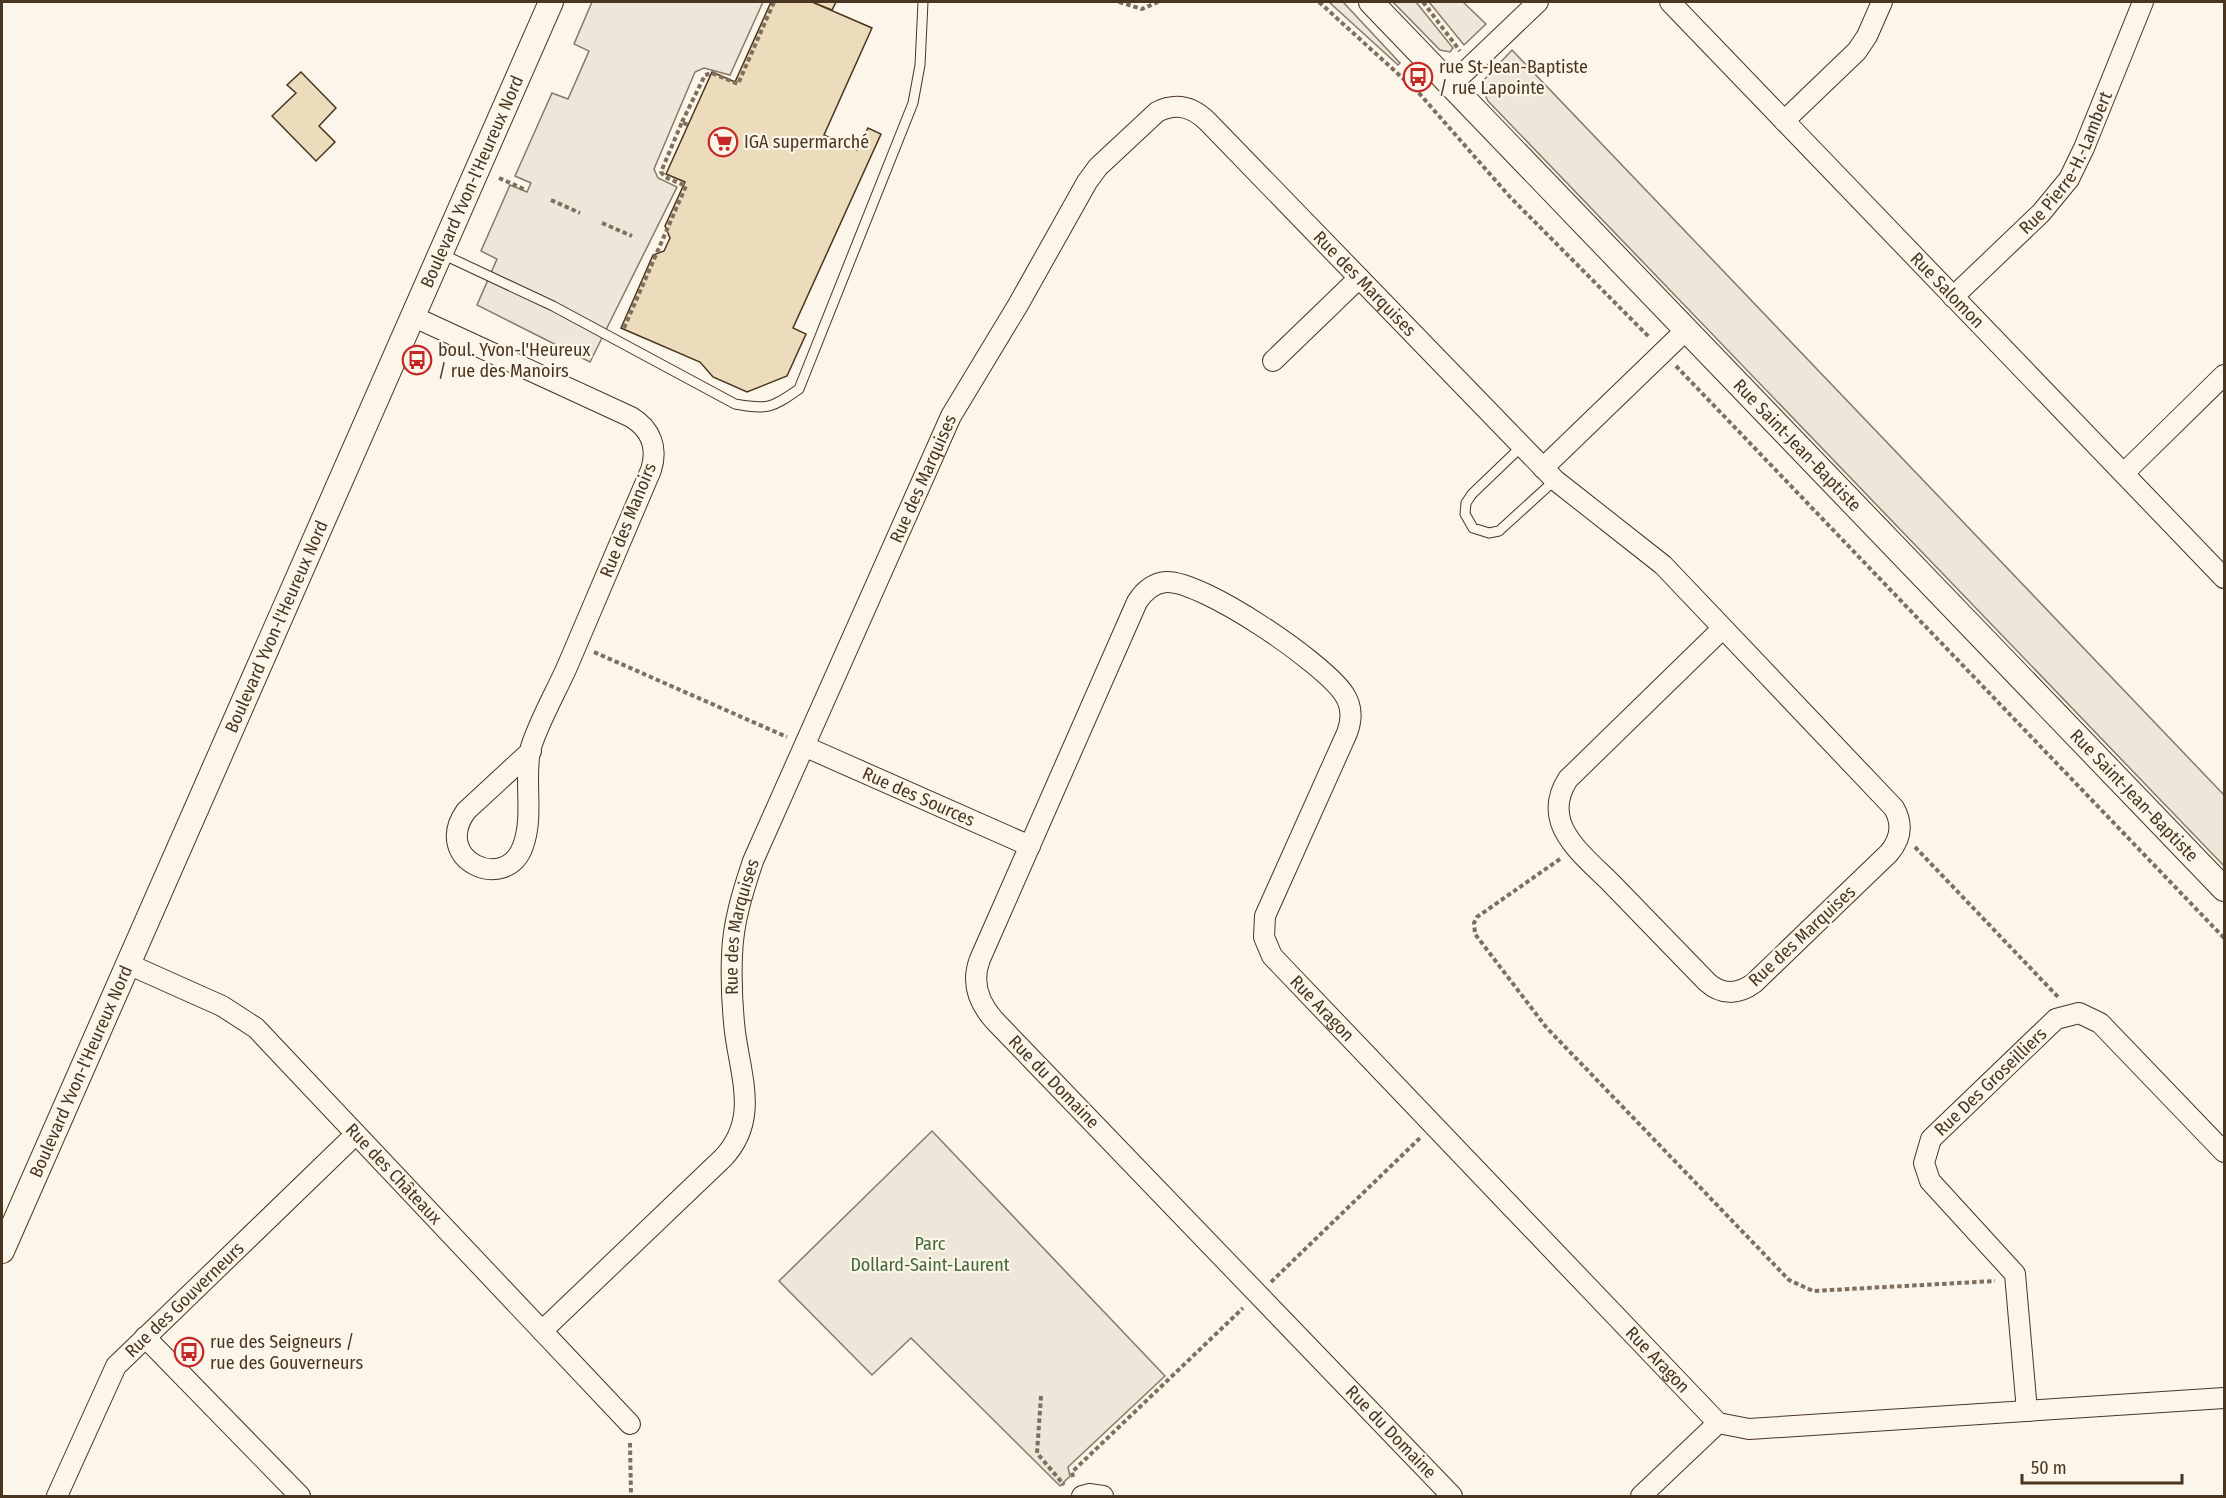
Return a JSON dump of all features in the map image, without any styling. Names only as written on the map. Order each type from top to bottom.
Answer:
[{"type":"street","name":"Boulevard Yvon-l'Heureux Nord","points":[[2,1251],[551,2]]},
{"type":"street","name":"Rue Saint-Jean-Baptiste","points":[[1371,2],[2224,890]]},
{"type":"street","points":[[1451,85],[1538,2]]},
{"type":"street","name":"Rue Salomon","points":[[1670,2],[2224,578]]},
{"type":"street","points":[[1784,121],[1857,51],[1867,36],[1882,2]]},
{"type":"street","name":"Rue Pierre-H.-Lambert","points":[[1953,297],[2041,213],[2069,179],[2084,148],[2143,2]]},
{"type":"street","name":"Rue des Marquises","points":[[542,1330],[723,1158],[739,1137],[745,1120],[747,1102],[732,1008],[732,951],[735,927],[753,861],[806,747],[951,416],[1018,305],[1087,182],[1098,167],[1152,116],[1175,107],[1188,108],[1199,113],[1549,474],[1658,561],[1722,628],[1890,804],[1899,819],[1900,831],[1897,843],[1889,853],[1754,983],[1742,990],[1730,992],[1717,990],[1707,982],[1577,847],[1560,821],[1559,799],[1564,786],[1582,764],[1722,628]]},
{"type":"street","points":[[1274,361],[1359,278]]},
{"type":"street","name":"Rue des Manoirs","points":[[412,316],[632,417],[647,431],[653,443],[655,457],[651,470],[531,751],[528,826],[522,851],[512,862],[498,869],[483,869],[471,865],[459,846],[456,833],[459,821],[465,811],[531,751]]},
{"type":"street","points":[[1549,474],[1686,330]]},
{"type":"street","points":[[2124,473],[2224,375]]},
{"type":"street","name":"Rue du Domaine","points":[[1161,583],[1149,588],[1137,602],[978,966],[976,989],[985,1010],[1452,1497]]},
{"type":"street","name":"Rue Aragon","points":[[1161,583],[1185,586],[1260,625],[1311,663],[1340,688],[1347,700],[1350,713],[1347,733],[1268,909],[1264,937],[1277,962],[1718,1423]]},
{"type":"street","name":"Rue des Sources","points":[[806,747],[1030,846]]},
{"type":"street","name":"Rue des Châteaux","points":[[128,964],[222,1005],[245,1019],[266,1037],[630,1424]]},
{"type":"street","points":[[2073,1013],[2091,1017],[2100,1023],[2224,1152]]},
{"type":"street","name":"Rue Des Groseilliers","points":[[2027,1411],[2016,1280],[2008,1265],[1930,1181],[1924,1163],[1925,1150],[1935,1134],[2050,1024],[2061,1016],[2073,1013]]},
{"type":"street","name":"Rue des Gouverneurs","points":[[57,1497],[112,1371],[356,1134]]},
{"type":"street","points":[[145,1337],[300,1497]]},
{"type":"street","points":[[1641,1497],[1718,1423],[1749,1429],[2224,1398]]},
{"type":"lane","points":[[440,253],[553,306],[735,404],[756,408],[774,406],[799,389],[914,103],[920,65],[923,2]]},
{"type":"lane","points":[[1522,446],[1469,498],[1466,514],[1473,528],[1489,534],[1499,531],[1549,474]]},
{"type":"path","points":[[623,331],[687,186],[666,177],[661,172],[682,122],[705,75],[712,73],[738,84],[774,2]]},
{"type":"path","points":[[1119,2],[1142,9],[1158,2]]},
{"type":"path","points":[[1319,2],[1418,92],[1510,197],[1663,352],[2224,938]]},
{"type":"path","points":[[1423,2],[1472,64]]},
{"type":"path","points":[[682,122],[688,125]]},
{"type":"path","points":[[498,178],[526,190]]},
{"type":"path","points":[[551,200],[580,213]]},
{"type":"path","points":[[603,223],[633,236]]},
{"type":"path","points":[[594,652],[787,737]]},
{"type":"path","points":[[1900,831],[2073,1013]]},
{"type":"path","points":[[1577,847],[1484,911],[1474,923],[1475,934],[1546,1027],[1789,1280],[1813,1291],[2016,1280]]},
{"type":"path","points":[[1270,1282],[1434,1125]]},
{"type":"path","points":[[1073,1477],[1072,1472],[1244,1307]]},
{"type":"path","points":[[1041,1396],[1037,1453],[1065,1485]]},
{"type":"path","points":[[630,1424],[631,1497]]},
{"type":"green space","points":[[1329,2],[1343,2],[1400,63],[1398,65]]},
{"type":"green space","points":[[1393,2],[1416,2],[1453,48],[1450,52],[1440,50]]},
{"type":"green space","points":[[1429,2],[1463,2],[1486,24],[1464,45]]},
{"type":"green space","points":[[1512,50],[2224,795],[2224,866],[1488,101],[1483,90],[1483,81]]},
{"type":"green space","name":"Parc Dollard-Saint-Laurent","points":[[932,1131],[1165,1376],[1068,1467],[1070,1476],[1060,1486],[911,1338],[872,1375],[779,1281]]},
{"type":"shaded area","points":[[592,2],[763,2],[730,75],[704,68],[695,72],[654,169],[658,178],[677,187],[590,362],[477,305],[497,259],[481,251],[510,185],[527,192],[531,183],[515,176],[552,93],[568,99],[589,51],[574,44]]},
{"type":"building","points":[[771,2],[812,2],[872,28],[824,135],[857,150],[868,128],[881,134],[793,328],[806,334],[787,376],[747,392],[713,377],[700,362],[621,328],[653,255],[664,251],[670,238],[665,226],[685,182],[666,174],[712,72],[735,82]]},
{"type":"building","points":[[812,2],[836,2],[832,10]]},
{"type":"building","points":[[301,72],[336,108],[319,126],[335,142],[316,161],[272,116],[296,93],[287,85]]},
{"type":"place","name":"rue St-Jean-Baptiste / rue Lapointe","points":[[1418,77]]},
{"type":"place","name":"IGA supermarché","points":[[723,142]]},
{"type":"place","name":"boul. Yvon-l'Heureux / rue des Manoirs","points":[[417,360]]},
{"type":"place","name":"rue des Seigneurs / rue des Gouverneurs","points":[[189,1352]]}]
